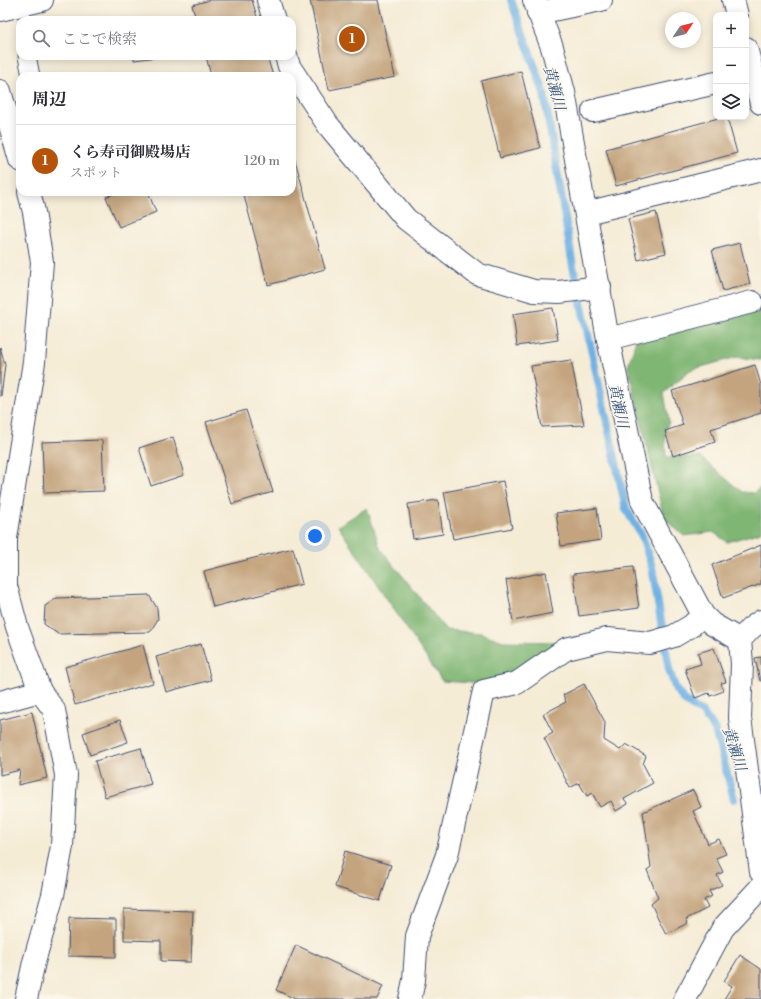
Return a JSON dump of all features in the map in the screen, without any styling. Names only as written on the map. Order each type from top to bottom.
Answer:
[{"type":"main road","points":[[0,10],[42,0]]},
{"type":"main road","points":[[268,0],[273,16]]},
{"type":"main road","points":[[601,0],[536,6],[552,47],[564,92],[586,213],[594,288],[608,339],[642,501],[697,620]]},
{"type":"main road","points":[[733,0],[736,12]]},
{"type":"main road","points":[[287,60],[293,72]]},
{"type":"main road","points":[[750,75],[761,103]]},
{"type":"main road","points":[[296,77],[328,125],[406,219],[477,274],[534,291],[559,292],[594,288]]},
{"type":"main road","points":[[593,111],[713,84]]},
{"type":"main road","points":[[0,91],[16,146]]},
{"type":"main road","points":[[586,213],[761,170]]},
{"type":"main road","points":[[26,999],[34,962],[53,895],[62,846],[66,775],[54,710],[40,691],[17,627],[6,586],[6,538],[34,362],[42,262],[33,199]]},
{"type":"main road","points":[[608,339],[752,302]]},
{"type":"main road","points":[[410,999],[414,980],[417,936],[447,855],[484,691],[516,683],[566,649],[608,639],[650,643],[674,636],[697,620],[712,624],[740,640]]},
{"type":"main road","points":[[761,621],[751,628],[740,640],[742,664],[740,718],[761,872]]},
{"type":"main road","points":[[0,702],[40,691]]},
{"type":"main road","points":[[685,999],[723,928],[761,887]]},
{"type":"lane","points":[[28,60],[30,72]]},
{"type":"green space","points":[[761,309],[761,360],[737,357],[690,370],[664,393],[669,422],[665,431],[666,457],[700,457],[742,492],[754,493],[761,487],[761,532],[727,542],[713,532],[684,536],[664,518],[628,367],[636,340],[726,313]]},
{"type":"green space","points":[[367,508],[380,548],[446,630],[481,633],[503,641],[560,642],[519,674],[488,684],[442,681],[338,526]]},
{"type":"building","points":[[210,0],[252,0],[257,16],[195,16],[192,5]]},
{"type":"building","points":[[310,0],[378,0],[395,77],[329,90]]},
{"type":"building","points":[[207,60],[268,60],[272,72],[210,72]]},
{"type":"building","points":[[521,71],[540,148],[500,158],[481,81]]},
{"type":"building","points":[[713,119],[728,120],[737,153],[616,186],[606,149]]},
{"type":"building","points":[[296,164],[325,269],[268,285],[244,196],[296,196]]},
{"type":"building","points":[[150,196],[156,212],[119,227],[106,197]]},
{"type":"building","points":[[656,212],[666,253],[638,260],[628,219]]},
{"type":"building","points":[[740,243],[750,284],[723,291],[712,250]]},
{"type":"building","points":[[553,308],[558,340],[517,346],[513,314]]},
{"type":"building","points":[[0,347],[5,365],[1,396],[0,396]]},
{"type":"building","points":[[571,360],[584,425],[542,427],[531,366]]},
{"type":"building","points":[[755,365],[761,385],[761,413],[711,429],[715,442],[673,456],[665,431],[683,425],[672,391]]},
{"type":"building","points":[[246,410],[273,492],[232,504],[206,422]]},
{"type":"building","points":[[173,437],[184,475],[151,486],[139,448]]},
{"type":"building","points":[[102,440],[104,491],[44,493],[42,442]]},
{"type":"building","points":[[503,481],[512,528],[453,539],[444,492]]},
{"type":"building","points":[[438,500],[443,534],[413,539],[408,504]]},
{"type":"building","points":[[597,508],[601,540],[561,546],[556,513]]},
{"type":"building","points":[[761,545],[761,584],[723,598],[712,565]]},
{"type":"building","points":[[293,548],[302,584],[213,607],[204,571]]},
{"type":"building","points":[[633,567],[639,608],[579,616],[573,574]]},
{"type":"building","points":[[546,572],[553,613],[513,621],[506,580]]},
{"type":"building","points":[[149,595],[157,608],[158,619],[150,632],[58,634],[44,624],[45,606],[57,598]]},
{"type":"building","points":[[201,644],[211,680],[166,692],[156,657]]},
{"type":"building","points":[[143,645],[153,683],[75,705],[65,667]]},
{"type":"building","points":[[714,648],[726,682],[721,683],[724,691],[710,696],[709,693],[695,698],[685,669],[701,664],[698,653]]},
{"type":"building","points":[[761,657],[761,681],[760,681],[755,658]]},
{"type":"building","points":[[584,684],[605,722],[604,740],[620,750],[626,744],[646,756],[643,764],[653,783],[624,799],[628,804],[616,811],[611,801],[600,807],[592,793],[587,796],[579,783],[570,788],[544,738],[553,733],[543,714],[566,702],[563,695]]},
{"type":"building","points":[[32,712],[47,778],[18,785],[20,770],[0,775],[0,720]]},
{"type":"building","points":[[120,720],[128,742],[90,755],[83,733]]},
{"type":"building","points":[[141,748],[151,784],[105,797],[95,761]]},
{"type":"building","points":[[693,790],[701,807],[693,811],[708,844],[719,839],[726,854],[716,858],[723,872],[717,875],[722,885],[709,891],[712,896],[704,900],[708,908],[686,919],[688,923],[666,934],[651,904],[658,898],[647,870],[651,867],[643,812]]},
{"type":"building","points":[[345,851],[391,865],[380,901],[335,887]]},
{"type":"building","points":[[124,909],[193,911],[191,962],[161,961],[161,941],[124,940]]},
{"type":"building","points":[[69,918],[116,919],[116,957],[68,956]]},
{"type":"building","points":[[296,945],[383,986],[377,999],[295,999],[276,990]]},
{"type":"building","points":[[740,955],[761,969],[761,999],[724,999],[732,986],[724,981]]},
{"type":"waterway","name":"黄瀬川","points":[[511,0],[544,93],[573,266],[626,509],[642,536],[652,567],[669,669],[676,690],[686,702],[703,713],[715,730],[734,799]]},
{"type":"place","name":"くら寿司御殿場店","points":[[352,39]]}]
